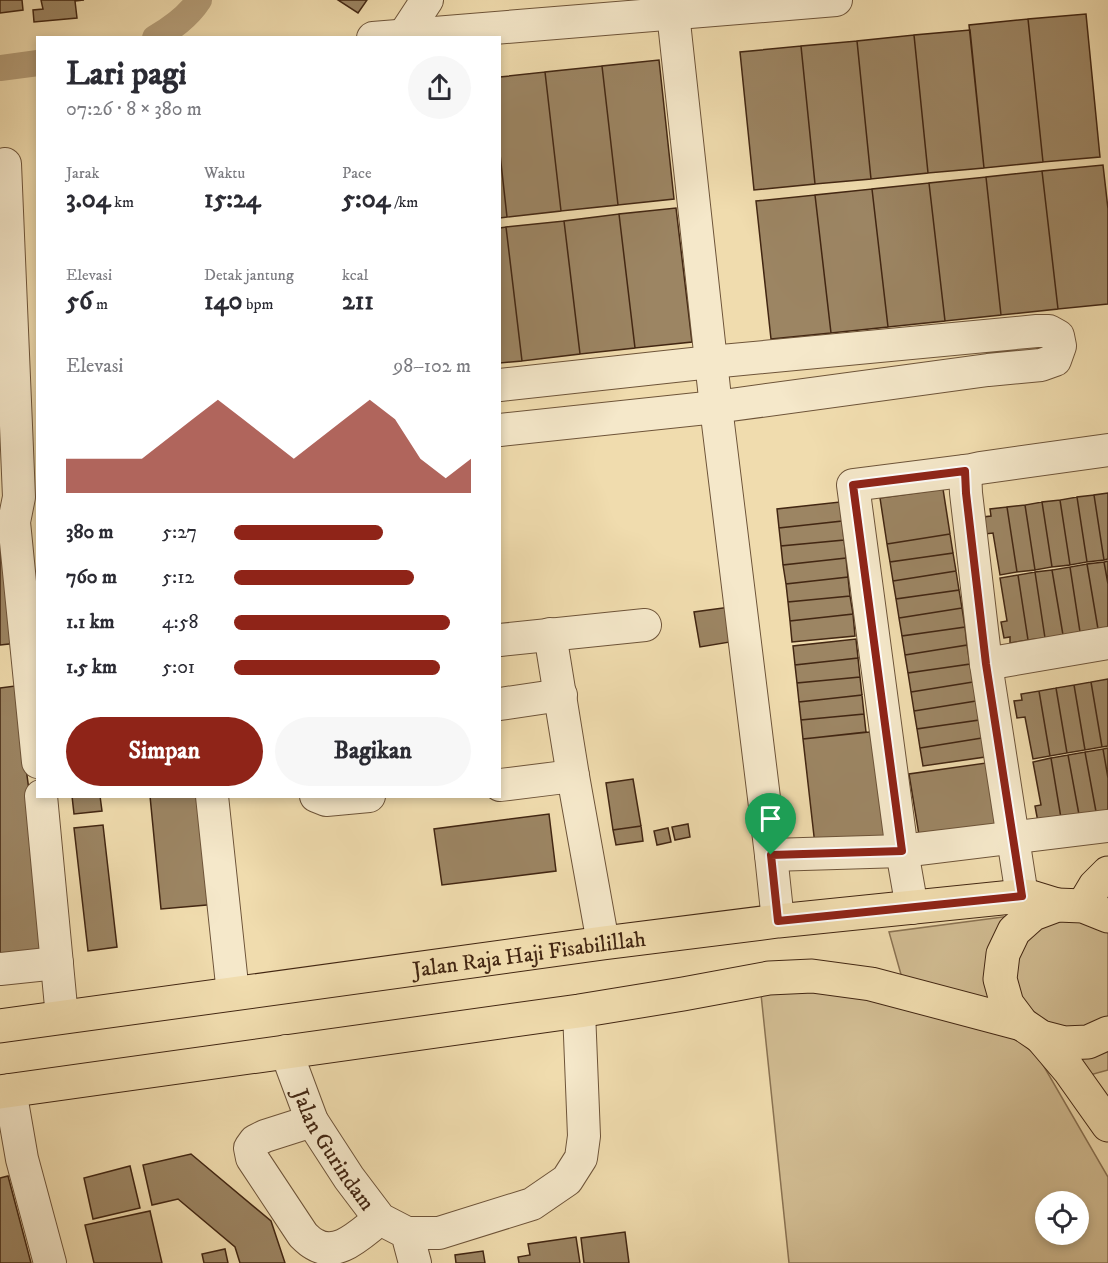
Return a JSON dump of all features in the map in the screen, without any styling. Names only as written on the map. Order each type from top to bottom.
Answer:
[{"type":"main road","points":[[1108,873],[1095,886],[1083,909],[1033,914],[1014,931],[1003,954],[1000,979],[1007,1004],[1068,1070],[1108,1125]]},
{"type":"main road","name":"Jalan Raja Haji Fisabilillah","points":[[0,1026],[778,921],[1022,896],[1083,909]]},
{"type":"main road","points":[[5,1091],[579,1011],[769,978],[812,976],[871,984],[1031,1031],[1064,1043],[1088,1042],[1108,1033]]},
{"type":"street","points":[[404,35],[427,0]]},
{"type":"street","points":[[394,36],[836,0]]},
{"type":"street","points":[[673,13],[716,406],[778,921]]},
{"type":"street","points":[[5,164],[28,488],[14,522],[13,655],[36,753]]},
{"type":"street","points":[[501,385],[1037,331],[1049,331],[1058,336],[1060,346],[1055,360],[1041,365],[716,406],[501,430]]},
{"type":"street","points":[[912,908],[902,851],[853,485],[1108,450]]},
{"type":"street","points":[[965,471],[986,664],[1022,896]]},
{"type":"street","points":[[501,640],[645,625]]},
{"type":"street","points":[[550,634],[603,943]]},
{"type":"street","points":[[986,664],[1108,643]]},
{"type":"street","points":[[501,704],[561,695]]},
{"type":"street","points":[[501,785],[573,776]]},
{"type":"street","points":[[41,798],[62,1017]]},
{"type":"street","points":[[212,798],[232,994]]},
{"type":"street","points":[[321,798],[326,800],[348,798]]},
{"type":"street","points":[[771,855],[902,851],[1108,826]]},
{"type":"street","points":[[0,969],[57,963]]},
{"type":"street","points":[[312,1121],[265,1136],[255,1141],[250,1148],[252,1158],[303,1235],[314,1245],[327,1249],[343,1247],[394,1226],[439,1233],[532,1204],[567,1180],[581,1158],[584,1136],[579,1011]]},
{"type":"street","name":"Jalan Gurindam","points":[[286,1051],[312,1121],[349,1178],[394,1226],[415,1263]]},
{"type":"street","points":[[5,1091],[50,1263]]},
{"type":"shaded area","points":[[1108,903],[1108,1070],[1090,1075],[902,978],[889,932]]},
{"type":"shaded area","points":[[759,975],[1001,1027],[1035,1051],[1108,1177],[1108,1263],[789,1263]]},
{"type":"building","points":[[0,0],[22,0],[23,10],[0,13]]},
{"type":"building","points":[[41,0],[84,0],[75,1],[77,18],[34,22],[33,10],[43,9]]},
{"type":"building","points":[[338,0],[367,0],[358,13]]},
{"type":"building","points":[[1086,14],[1100,157],[1043,162],[1028,19]]},
{"type":"building","points":[[1028,19],[1043,162],[984,168],[969,25]]},
{"type":"building","points":[[970,30],[984,168],[928,173],[914,35]]},
{"type":"building","points":[[914,35],[928,173],[871,179],[857,41]]},
{"type":"building","points":[[857,41],[871,179],[815,184],[801,46]]},
{"type":"building","points":[[801,46],[815,184],[754,190],[740,52]]},
{"type":"building","points":[[659,60],[674,199],[618,205],[602,66]]},
{"type":"building","points":[[602,66],[618,205],[561,211],[545,72]]},
{"type":"building","points":[[545,72],[561,211],[507,217],[501,163],[501,77]]},
{"type":"building","points":[[501,163],[507,217],[501,218]]},
{"type":"building","points":[[1103,165],[1108,209],[1108,304],[1058,309],[1042,171]]},
{"type":"building","points":[[1042,171],[1058,309],[1001,315],[986,177]]},
{"type":"building","points":[[986,177],[1001,315],[945,321],[929,183]]},
{"type":"building","points":[[929,183],[945,321],[888,327],[872,189]]},
{"type":"building","points":[[872,189],[888,327],[831,333],[815,195]]},
{"type":"building","points":[[815,195],[831,333],[771,339],[756,201]]},
{"type":"building","points":[[676,208],[692,342],[635,348],[619,214]]},
{"type":"building","points":[[619,214],[635,348],[580,354],[564,221]]},
{"type":"building","points":[[564,221],[580,354],[522,361],[506,227]]},
{"type":"building","points":[[506,227],[522,361],[501,363],[501,228]]},
{"type":"building","points":[[943,489],[950,534],[887,544],[880,498]]},
{"type":"building","points":[[1108,493],[1108,559],[1104,560],[1094,495]]},
{"type":"building","points":[[1094,495],[1104,560],[1087,562],[1077,497]]},
{"type":"building","points":[[1077,497],[1087,562],[1070,565],[1060,500]]},
{"type":"building","points":[[1060,500],[1070,565],[1052,567],[1042,502]]},
{"type":"building","points":[[840,502],[842,521],[779,528],[777,509]]},
{"type":"building","points":[[1042,502],[1052,567],[1035,570],[1025,505]]},
{"type":"building","points":[[1025,505],[1035,570],[1017,572],[1007,507]]},
{"type":"building","points":[[1007,507],[1017,572],[1000,575],[993,533],[985,534],[983,517],[991,516],[990,509]]},
{"type":"building","points":[[842,521],[844,540],[781,546],[779,528]]},
{"type":"building","points":[[0,532],[18,643],[0,645]]},
{"type":"building","points":[[950,534],[953,553],[890,562],[887,544]]},
{"type":"building","points":[[844,540],[846,558],[783,565],[781,546]]},
{"type":"building","points":[[953,553],[956,571],[893,581],[890,562]]},
{"type":"building","points":[[846,558],[848,577],[786,584],[783,565]]},
{"type":"building","points":[[1108,561],[1108,584],[1104,562]]},
{"type":"building","points":[[1104,562],[1108,584],[1108,628],[1098,629],[1087,564]]},
{"type":"building","points":[[1087,564],[1098,629],[1080,632],[1070,567]]},
{"type":"building","points":[[1070,567],[1080,632],[1063,635],[1052,570]]},
{"type":"building","points":[[1052,570],[1063,635],[1045,638],[1035,572]]},
{"type":"building","points":[[956,571],[959,590],[896,599],[893,581]]},
{"type":"building","points":[[1035,572],[1045,638],[1028,640],[1018,575]]},
{"type":"building","points":[[1018,575],[1028,640],[1010,643],[1010,637],[1004,638],[1001,622],[1007,621],[1000,578]]},
{"type":"building","points":[[848,577],[850,596],[788,602],[786,584]]},
{"type":"building","points":[[959,590],[962,608],[899,618],[896,599]]},
{"type":"building","points":[[850,596],[853,614],[790,621],[788,602]]},
{"type":"building","points":[[730,607],[736,641],[700,647],[694,612]]},
{"type":"building","points":[[962,608],[965,627],[902,636],[899,618]]},
{"type":"building","points":[[853,614],[855,636],[792,642],[790,621]]},
{"type":"building","points":[[965,627],[967,645],[905,655],[902,636]]},
{"type":"building","points":[[856,639],[858,658],[795,665],[793,646]]},
{"type":"building","points":[[967,645],[970,664],[908,673],[905,655]]},
{"type":"building","points":[[858,658],[860,677],[797,683],[795,665]]},
{"type":"building","points":[[970,664],[973,682],[911,692],[908,673]]},
{"type":"building","points":[[860,677],[862,695],[799,702],[797,683]]},
{"type":"building","points":[[1108,679],[1108,746],[1102,747],[1091,682]]},
{"type":"building","points":[[973,682],[976,701],[914,711],[911,692]]},
{"type":"building","points":[[1091,682],[1102,747],[1085,750],[1074,685]]},
{"type":"building","points":[[1074,685],[1085,750],[1067,753],[1056,688]]},
{"type":"building","points":[[15,686],[51,954],[0,960],[0,688]]},
{"type":"building","points":[[1056,688],[1067,753],[1050,756],[1039,691]]},
{"type":"building","points":[[1039,691],[1050,756],[1033,759],[1025,717],[1017,718],[1014,701],[1022,700],[1021,694]]},
{"type":"building","points":[[862,695],[864,714],[801,720],[799,702]]},
{"type":"building","points":[[976,701],[979,720],[917,729],[914,711]]},
{"type":"building","points":[[864,714],[866,732],[803,739],[801,720]]},
{"type":"building","points":[[979,720],[982,738],[920,748],[917,729]]},
{"type":"building","points":[[879,731],[891,836],[815,845],[803,739]]},
{"type":"building","points":[[982,738],[985,757],[923,766],[920,748]]},
{"type":"building","points":[[1108,748],[1108,778],[1103,749]]},
{"type":"building","points":[[1103,749],[1108,778],[1108,816],[1097,817],[1085,752]]},
{"type":"building","points":[[1085,752],[1097,817],[1080,820],[1068,755]]},
{"type":"building","points":[[1068,755],[1080,820],[1062,824],[1051,758]]},
{"type":"building","points":[[1051,758],[1062,824],[1038,822],[1035,806],[1041,805],[1033,762]]},
{"type":"building","points":[[986,763],[996,824],[919,835],[909,774]]},
{"type":"building","points":[[633,779],[641,826],[613,830],[606,783]]},
{"type":"building","points":[[72,798],[100,798],[102,811],[74,814]]},
{"type":"building","points":[[150,798],[207,798],[218,904],[161,909]]},
{"type":"building","points":[[549,814],[556,871],[442,885],[434,829]]},
{"type":"building","points":[[688,824],[690,837],[675,840],[672,827]]},
{"type":"building","points":[[103,825],[117,947],[88,951],[74,828]]},
{"type":"building","points":[[641,826],[643,841],[616,845],[613,830]]},
{"type":"building","points":[[668,828],[671,842],[657,845],[654,831]]},
{"type":"building","points":[[191,1154],[271,1221],[285,1263],[240,1263],[235,1247],[178,1199],[152,1205],[143,1165]]},
{"type":"building","points":[[130,1166],[140,1208],[93,1219],[84,1178]]},
{"type":"building","points":[[8,1176],[31,1263],[0,1263],[0,1178]]},
{"type":"building","points":[[150,1211],[162,1263],[94,1263],[85,1225]]},
{"type":"building","points":[[625,1232],[629,1263],[584,1263],[581,1238]]},
{"type":"building","points":[[576,1237],[580,1263],[519,1263],[518,1257],[530,1255],[528,1244]]},
{"type":"building","points":[[225,1249],[228,1263],[204,1263],[202,1254]]},
{"type":"building","points":[[483,1251],[485,1263],[456,1263],[455,1255]]},
{"type":"waterway","points":[[158,36],[179,22],[199,0]]},
{"type":"waterway","points":[[0,68],[36,63]]},
{"type":"route","points":[[965,471],[986,664],[1022,896],[778,921],[771,855],[902,851],[853,485],[965,471]]}]
